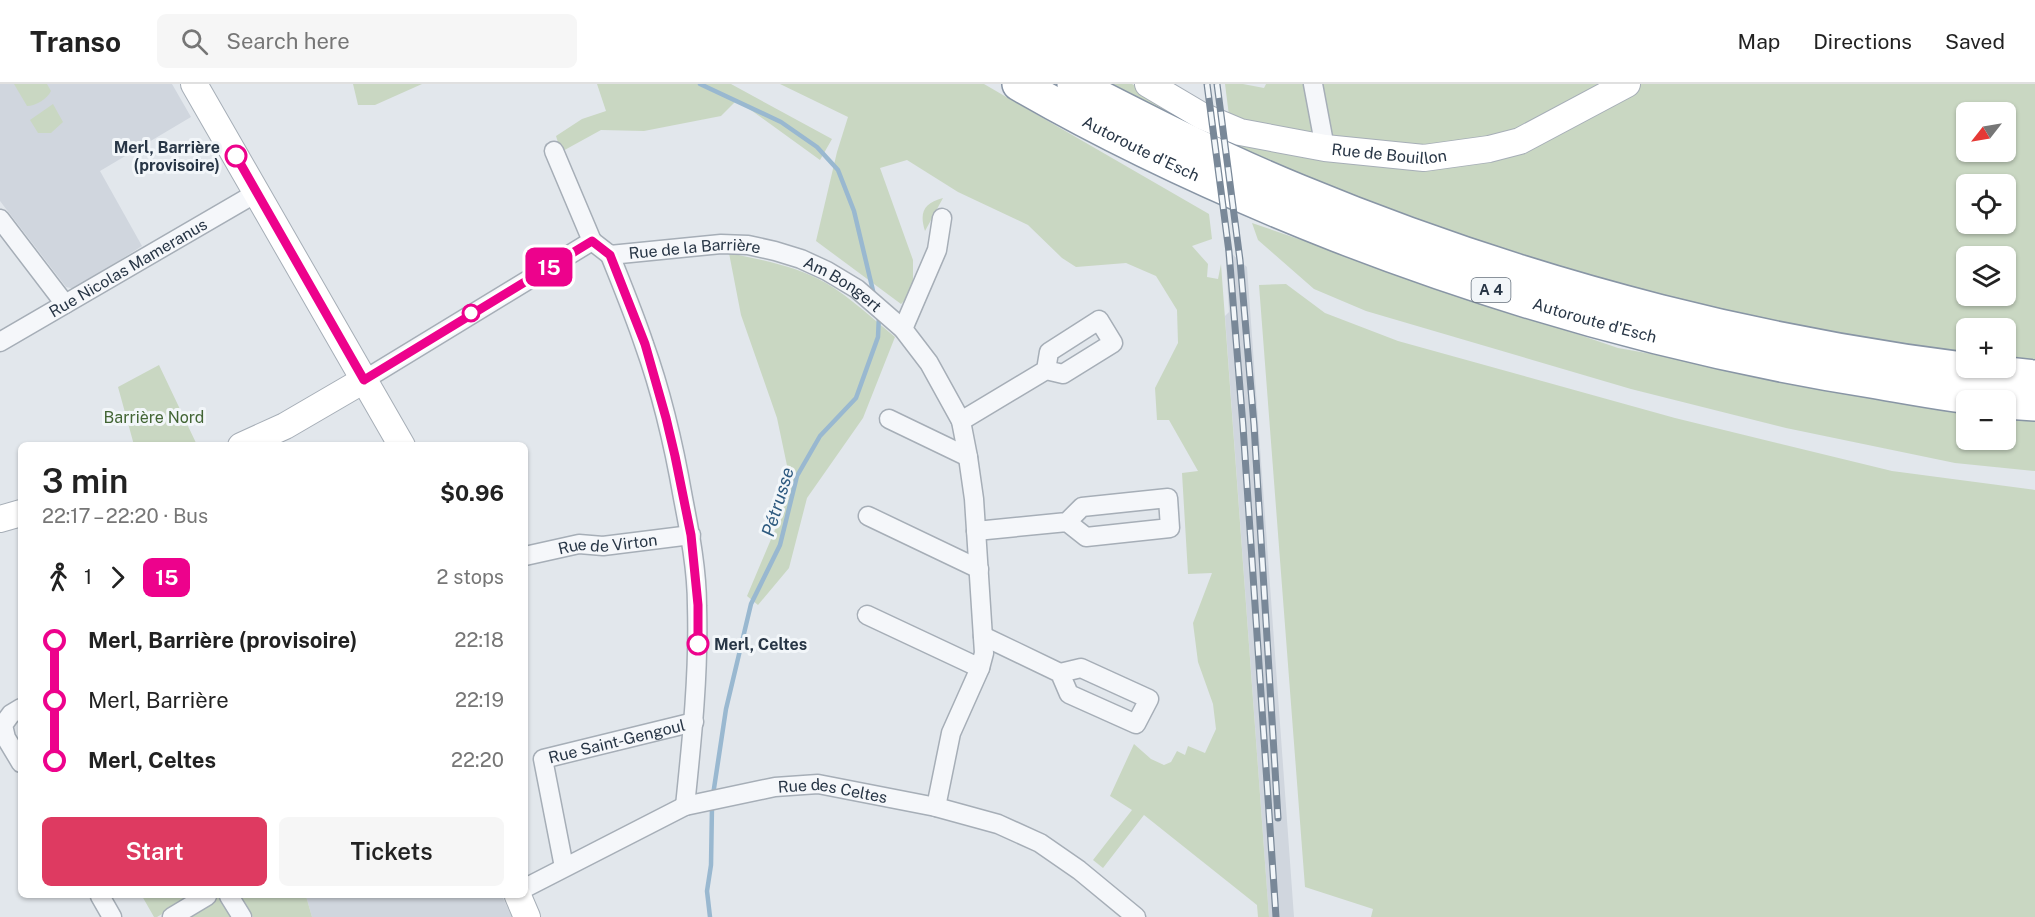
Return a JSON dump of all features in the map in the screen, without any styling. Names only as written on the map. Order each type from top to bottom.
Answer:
[{"type":"highway","name":"Autoroute d'Esch","points":[[1019,84],[1189,173],[1417,266],[1532,303],[1670,341],[1754,360],[1956,394]]},
{"type":"highway","name":"Autoroute d'Esch","points":[[1074,84],[1196,146],[1296,190],[1431,242],[1545,279],[1678,315],[1770,335],[1859,352],[2035,377]]},
{"type":"highway","points":[[2016,403],[2035,405]]},
{"type":"street","points":[[194,84],[400,442]]},
{"type":"street","name":"Rue de Bouillon","points":[[1148,84],[1202,116],[1240,132],[1325,148],[1424,158],[1489,149],[1520,141],[1627,84]]},
{"type":"street","points":[[1313,84],[1325,148]]},
{"type":"street","points":[[250,442],[285,426],[364,380],[592,241],[554,151]]},
{"type":"street","name":"Rue Nicolas Mameranus","points":[[0,342],[256,193]]},
{"type":"street","points":[[0,219],[64,304]]},
{"type":"street","points":[[903,329],[937,250],[942,219]]},
{"type":"street","name":"Rue de la Barrière","points":[[592,241],[610,255],[721,244],[748,244],[775,251]]},
{"type":"street","name":"Am Bongert","points":[[775,251],[801,259],[827,271],[856,289],[888,315],[903,329],[929,363],[961,421],[969,457],[984,653],[980,668],[951,733],[936,807]]},
{"type":"street","points":[[610,255],[645,344],[675,456],[691,535],[698,605],[696,701],[685,806]]},
{"type":"street","points":[[961,421],[1046,370]]},
{"type":"street","points":[[889,419],[969,457]]},
{"type":"street","points":[[976,531],[1066,522],[1082,507],[1168,498],[1170,528],[1086,537],[1066,522]]},
{"type":"street","points":[[0,519],[18,514]]},
{"type":"street","points":[[868,516],[979,569]]},
{"type":"street","name":"Rue de Virton","points":[[528,555],[579,544],[603,546],[691,535]]},
{"type":"street","points":[[867,615],[980,668]]},
{"type":"street","points":[[984,636],[1060,673]]},
{"type":"street","points":[[18,710],[11,714],[3,725],[6,738],[18,758]]},
{"type":"street","name":"Rue Saint-Gengoul","points":[[564,867],[543,759],[694,722]]},
{"type":"street","name":"Rue des Celtes","points":[[528,886],[685,806],[775,787],[818,784],[936,807],[998,824],[1040,843],[1079,870],[1131,915]]},
{"type":"street","points":[[101,898],[112,917]]},
{"type":"street","points":[[172,917],[204,898]]},
{"type":"street","points":[[230,898],[242,917]]},
{"type":"street","points":[[519,898],[527,917]]},
{"type":"shaded area","points":[[0,84],[172,84],[191,117],[100,171],[142,246],[75,289],[66,287],[0,201]]},
{"type":"shaded area","points":[[1225,248],[1247,267],[1294,917],[1269,917],[1225,316],[1229,312]]},
{"type":"shaded area","points":[[307,898],[503,898],[512,917],[312,917]]},
{"type":"green space","points":[[14,84],[47,84],[51,91],[41,102],[27,106]]},
{"type":"green space","points":[[353,84],[422,84],[375,105],[358,105]]},
{"type":"green space","points":[[597,84],[731,84],[832,139],[820,160],[737,100],[721,116],[644,131],[601,130],[561,152],[556,136],[582,119],[606,111]]},
{"type":"green space","points":[[780,84],[984,84],[1209,214],[1212,239],[1192,246],[1208,264],[1207,277],[1218,279],[1221,264],[1269,917],[1258,917],[1257,905],[1144,815],[1103,868],[1093,860],[1132,810],[1110,796],[1134,744],[1151,759],[1164,765],[1171,762],[1177,751],[1185,755],[1188,746],[1205,753],[1216,729],[1213,704],[1198,662],[1193,623],[1212,573],[1188,574],[1182,473],[1198,471],[1169,420],[1157,420],[1155,388],[1178,343],[1177,310],[1156,276],[1126,263],[1076,267],[1062,258],[1028,225],[958,192],[907,160],[880,168],[913,260],[913,292],[901,304],[816,241],[837,152],[848,117]]},
{"type":"green space","points":[[1103,84],[1132,84],[1204,125],[1205,136]]},
{"type":"green space","points":[[1225,84],[1243,84],[1264,88],[1266,84],[2035,84],[2035,364],[2016,361],[2016,318],[1956,318],[1956,353],[1850,337],[1683,302],[1528,259],[1375,207],[1233,147]]},
{"type":"green space","points":[[53,104],[63,122],[51,133],[38,133],[30,120]]},
{"type":"green space","points":[[943,198],[925,231],[923,214],[925,209],[931,203]]},
{"type":"green space","points":[[1252,223],[1618,348],[1956,408],[1956,450],[2016,450],[2016,419],[2035,422],[2035,471],[1955,463],[1786,428],[1631,389],[1366,311],[1314,289],[1258,240]]},
{"type":"green space","points":[[729,253],[779,264],[815,277],[844,295],[895,337],[863,418],[807,498],[789,568],[758,605],[747,596],[780,518],[789,475],[777,418],[741,315]]},
{"type":"green space","points":[[1286,284],[1325,313],[1398,341],[1675,418],[1892,471],[2035,490],[2035,917],[1371,917],[1373,909],[1305,887],[1259,285]]},
{"type":"green space","name":"Barrière Nord","points":[[159,365],[196,442],[133,442],[118,387]]},
{"type":"green space","points":[[143,898],[190,898],[157,917],[154,917]]},
{"type":"green space","points":[[217,898],[224,898],[236,917],[184,917]]},
{"type":"green space","points":[[242,898],[307,898],[312,917],[253,917]]},
{"type":"waterway","name":"Pétrusse","points":[[700,84],[781,122],[817,147],[838,170],[854,211],[874,295]]},
{"type":"waterway","name":"Pétrusse","points":[[713,795],[726,709],[751,604],[780,545],[797,476],[820,436],[856,398],[878,337],[879,315]]},
{"type":"waterway","name":"Pétrusse","points":[[710,917],[707,891],[711,865],[712,806]]},
{"type":"railway","points":[[1207,84],[1229,252],[1276,917]]},
{"type":"railway","points":[[1217,84],[1240,260],[1254,425],[1278,818]]},
{"type":"bus line","name":"15","points":[[236,156],[364,380],[592,241],[610,255],[645,344],[675,456],[691,535],[698,605],[698,644]]},
{"type":"place","name":"Merl, Barrière (provisoire)","points":[[236,156]]},
{"type":"place","name":"Merl, Celtes","points":[[698,644]]}]
